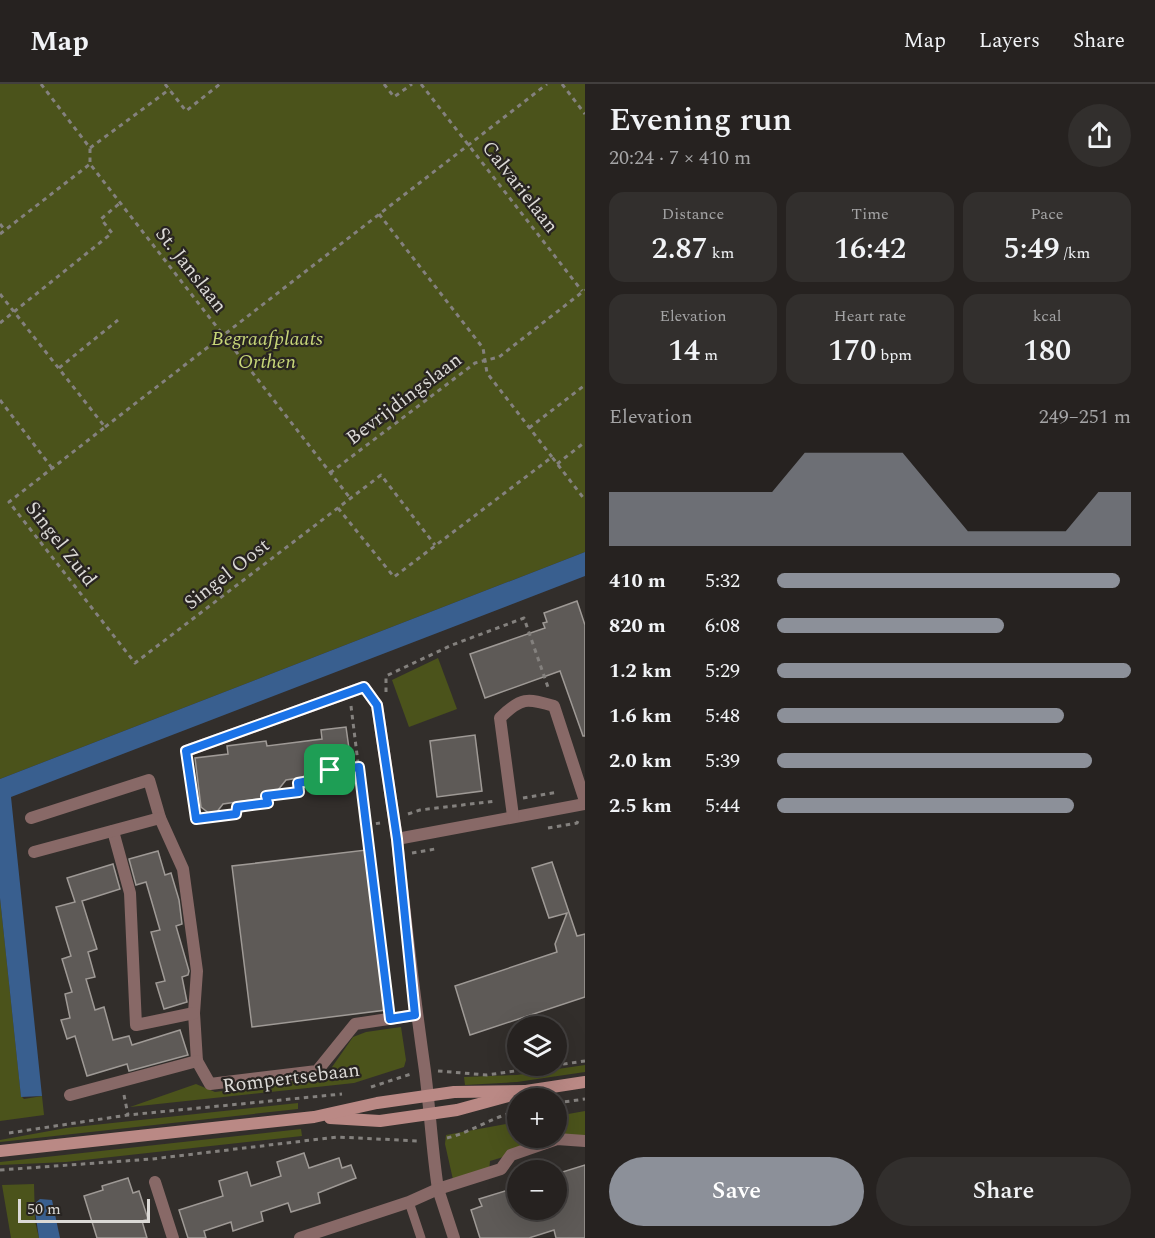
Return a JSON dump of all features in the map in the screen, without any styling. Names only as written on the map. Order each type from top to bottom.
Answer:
[{"type":"street","points":[[186,751],[364,687],[377,705],[397,839],[415,1015],[425,1073],[430,1140],[438,1189],[454,1238]]},
{"type":"street","points":[[397,839],[513,816],[584,798],[554,706],[530,699],[514,704],[500,718],[513,816]]},
{"type":"street","name":"Rompertsebaan","points":[[31,818],[149,780],[160,818],[183,869],[197,971],[194,1013],[197,1061],[210,1084],[316,1071],[355,1024],[415,1015]]},
{"type":"street","points":[[34,852],[160,818]]},
{"type":"street","points":[[113,831],[130,893],[136,1025],[194,1013]]},
{"type":"street","name":"Rompertsebaan","points":[[69,1095],[197,1061]]},
{"type":"street","name":"Rompertsebaan","points":[[546,1088],[585,1082]]},
{"type":"street","name":"Rompertsebaan","points":[[314,1118],[380,1121],[454,1092],[507,1091]]},
{"type":"street","name":"Rompertsebaan","points":[[0,1151],[314,1118],[377,1102],[427,1104],[457,1110],[507,1096]]},
{"type":"street","points":[[300,1238],[501,1169],[511,1155],[557,1139],[585,1141]]},
{"type":"street","points":[[155,1182],[173,1238]]},
{"type":"lane","points":[[409,1202],[421,1238]]},
{"type":"path","points":[[0,234],[90,164],[90,148],[41,84]]},
{"type":"path","points":[[165,84],[186,111],[220,84]]},
{"type":"path","points":[[384,84],[394,97],[412,84]]},
{"type":"path","name":"Calvarielaan","points":[[422,84],[584,291]]},
{"type":"path","name":"Singel Zuid","points":[[135,663],[9,502],[547,84]]},
{"type":"path","points":[[562,84],[585,114]]},
{"type":"path","points":[[90,148],[170,90]]},
{"type":"path","name":"St. Janslaan","points":[[90,164],[350,498]]},
{"type":"path","points":[[0,323],[112,233],[101,219],[120,203]]},
{"type":"path","points":[[379,214],[483,348],[487,372],[585,500]]},
{"type":"path","points":[[0,224],[5,230]]},
{"type":"path","name":"Bevrijdingslaan","points":[[330,473],[475,363],[499,357],[584,291]]},
{"type":"path","points":[[0,294],[105,428]]},
{"type":"path","points":[[59,369],[118,320]]},
{"type":"path","points":[[529,428],[585,385]]},
{"type":"path","points":[[0,400],[52,468]]},
{"type":"path","points":[[556,464],[585,442]]},
{"type":"path","points":[[338,508],[394,577],[552,457]]},
{"type":"path","name":"Singel Oost","points":[[135,663],[381,475],[435,545]]},
{"type":"path","points":[[377,705],[386,697],[386,676],[452,645],[524,618],[554,706]]},
{"type":"path","points":[[350,693],[390,1019]]},
{"type":"path","points":[[186,751],[196,819],[236,814],[237,807],[268,803],[266,796],[299,792],[298,783],[331,777],[330,770],[359,767]]},
{"type":"path","points":[[367,825],[394,821],[420,810],[511,800],[584,798]]},
{"type":"path","name":"Rompertsebaan","points":[[370,1088],[408,1075],[440,1071],[487,1075],[585,1061]]},
{"type":"path","points":[[121,1082],[128,1115]]},
{"type":"path","name":"Rompertsebaan","points":[[0,1135],[128,1115],[350,1093]]},
{"type":"path","points":[[567,1101],[585,1099]]},
{"type":"path","points":[[0,1170],[152,1159],[337,1137],[430,1140],[476,1130],[498,1116],[507,1114]]},
{"type":"green space","name":"Begraafplaats Orthen","points":[[0,84],[585,84],[585,552],[0,779]]},
{"type":"green space","points":[[438,658],[457,709],[409,727],[392,680]]},
{"type":"green space","points":[[0,898],[21,1096],[24,1099],[42,1096],[44,1115],[0,1121]]},
{"type":"green space","points":[[401,1027],[406,1060],[404,1067],[354,1083],[130,1107],[196,1084],[215,1092],[325,1077],[353,1037],[366,1032]]},
{"type":"green space","points":[[585,1065],[585,1072],[567,1075],[567,1068]]},
{"type":"green space","points":[[558,1076],[517,1082],[465,1085],[464,1077]]},
{"type":"green space","points":[[298,1103],[298,1109],[0,1142],[0,1140],[66,1128]]},
{"type":"green space","points":[[585,1111],[585,1138],[567,1138],[567,1114]]},
{"type":"green space","points":[[507,1124],[507,1148],[533,1148],[490,1161],[489,1172],[454,1184],[445,1144],[446,1135]]},
{"type":"green space","points":[[301,1129],[302,1136],[66,1162],[0,1165],[0,1162]]},
{"type":"green space","points":[[34,1184],[35,1221],[39,1238],[11,1238],[2,1185]]},
{"type":"water","points":[[585,552],[585,576],[11,797],[42,1096],[21,1097],[0,898],[0,779]]},
{"type":"water","points":[[40,1199],[52,1200],[60,1238],[39,1238],[34,1204]]},
{"type":"building","points":[[577,601],[585,625],[585,736],[583,736],[560,671],[485,698],[470,654],[545,628],[543,623],[547,622],[544,613]]},
{"type":"building","points":[[346,727],[351,763],[318,769],[319,775],[286,780],[278,790],[263,792],[264,798],[223,804],[216,813],[210,814],[201,807],[195,758],[228,754],[227,746],[266,741],[267,746],[322,739],[321,730]]},
{"type":"building","points":[[475,735],[482,791],[437,797],[430,741]]},
{"type":"building","points":[[366,850],[380,965],[383,964],[385,977],[382,978],[386,1010],[252,1027],[232,866]]},
{"type":"building","points":[[158,851],[165,875],[171,873],[179,900],[182,924],[176,926],[189,971],[188,975],[182,977],[187,1002],[164,1009],[156,983],[165,981],[151,932],[160,930],[146,882],[136,885],[129,859]]},
{"type":"building","points":[[552,862],[577,936],[585,934],[585,997],[528,1016],[507,1016],[507,1023],[470,1035],[455,986],[557,952],[555,944],[567,913],[549,918],[532,868]]},
{"type":"building","points":[[113,864],[120,889],[82,901],[97,949],[88,952],[95,977],[86,979],[95,1010],[104,1007],[113,1040],[129,1036],[132,1045],[180,1030],[188,1055],[129,1071],[127,1064],[87,1076],[75,1036],[67,1039],[61,1020],[70,1018],[65,994],[72,992],[62,959],[71,956],[56,907],[75,902],[67,878]]},
{"type":"building","points":[[304,1153],[309,1168],[339,1158],[342,1168],[351,1165],[356,1178],[318,1193],[320,1203],[291,1212],[288,1203],[261,1212],[263,1221],[233,1231],[231,1222],[204,1231],[206,1238],[188,1238],[179,1210],[223,1196],[219,1181],[247,1172],[251,1186],[281,1176],[277,1162]]},
{"type":"building","points":[[585,1165],[585,1238],[556,1238],[554,1230],[529,1238],[480,1238],[471,1210],[482,1206],[479,1199],[507,1190],[507,1220],[567,1220],[567,1171]]},
{"type":"building","points":[[128,1178],[133,1193],[139,1191],[148,1219],[142,1221],[147,1238],[97,1238],[84,1196],[103,1190],[102,1186]]},
{"type":"route","points":[[364,687],[377,705],[397,839],[415,1015],[390,1019],[359,767],[330,770],[331,777],[298,783],[299,792],[266,796],[268,803],[237,807],[236,814],[196,819],[186,751],[364,687]]}]
